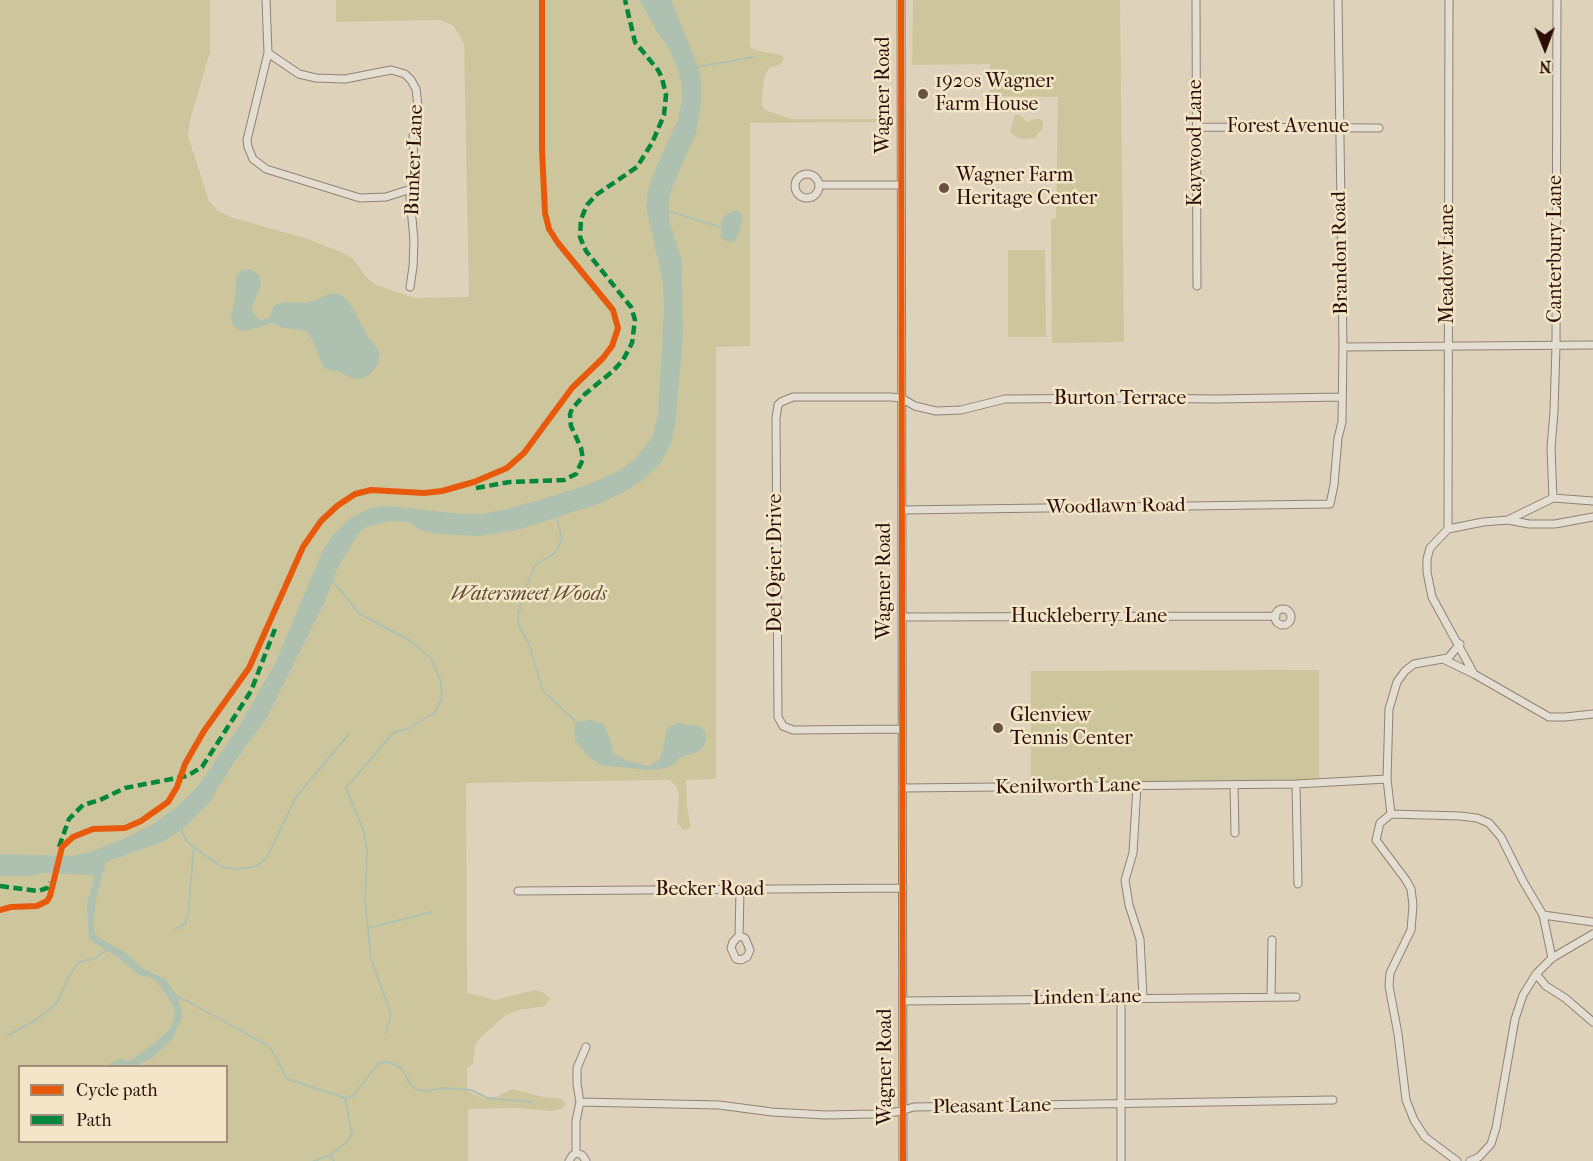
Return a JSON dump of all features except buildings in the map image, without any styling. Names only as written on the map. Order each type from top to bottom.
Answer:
[{"type":"street","points":[[266,0],[268,52],[247,140],[250,154],[258,164],[266,169],[360,198],[386,197],[411,189]]},
{"type":"street","name":"Wagner Road","points":[[901,0],[903,1161]]},
{"type":"street","name":"Kaywood Lane","points":[[1196,0],[1197,286]]},
{"type":"street","name":"Brandon Road","points":[[1329,504],[1334,485],[1338,438],[1342,422],[1338,0]]},
{"type":"street","name":"Meadow Lane","points":[[1448,529],[1449,0]]},
{"type":"street","name":"Canterbury Lane","points":[[1553,498],[1551,448],[1556,346],[1557,0]]},
{"type":"street","name":"Bunker Lane","points":[[268,52],[299,74],[316,78],[345,79],[391,70],[405,74],[411,80],[416,89],[418,106],[413,137],[414,171],[410,204],[414,240],[410,287]]},
{"type":"street","name":"Forest Avenue","points":[[1196,127],[1379,128]]},
{"type":"street","points":[[819,185],[901,185]]},
{"type":"street","points":[[1343,347],[1593,345]]},
{"type":"street","name":"Del Ogier Drive","points":[[902,398],[793,397],[778,405],[776,418],[777,711],[780,722],[783,726],[793,730],[902,729]]},
{"type":"street","name":"Burton Terrace","points":[[902,398],[915,406],[936,411],[961,410],[1005,399],[1342,397]]},
{"type":"street","points":[[1508,520],[1553,498],[1593,501]]},
{"type":"street","name":"Woodlawn Road","points":[[902,510],[1329,504]]},
{"type":"street","points":[[1474,674],[1460,644],[1432,597],[1427,572],[1430,548],[1448,529],[1483,522],[1508,520],[1546,524],[1593,517]]},
{"type":"street","name":"Huckleberry Lane","points":[[902,617],[1276,616]]},
{"type":"street","points":[[1391,814],[1388,779],[1389,709],[1397,682],[1414,664],[1451,656],[1460,644]]},
{"type":"street","points":[[1443,659],[1474,674],[1548,717],[1593,714]]},
{"type":"street","name":"Kenilworth Lane","points":[[902,788],[1296,784],[1388,779]]},
{"type":"street","points":[[1296,784],[1298,884]]},
{"type":"street","points":[[1234,785],[1235,833]]},
{"type":"street","points":[[1137,786],[1132,853],[1125,880],[1129,905],[1140,939],[1143,997]]},
{"type":"street","points":[[1457,1161],[1425,1137],[1414,1120],[1406,1100],[1398,1034],[1389,986],[1390,973],[1411,930],[1413,905],[1411,889],[1399,867],[1376,840],[1380,823],[1391,814],[1460,816],[1477,818],[1489,823],[1501,837],[1543,915],[1552,958]]},
{"type":"street","name":"Becker Road","points":[[518,891],[903,888]]},
{"type":"street","points":[[739,936],[740,890]]},
{"type":"street","points":[[1543,915],[1593,922]]},
{"type":"street","points":[[1470,1161],[1479,1157],[1491,1144],[1496,1128],[1515,1019],[1522,995],[1536,974],[1552,958],[1593,934]]},
{"type":"street","points":[[1271,997],[1272,940]]},
{"type":"street","points":[[1536,974],[1546,986],[1565,998],[1593,1022]]},
{"type":"street","name":"Linden Lane","points":[[903,1001],[1296,997]]},
{"type":"street","points":[[1121,998],[1121,1161]]},
{"type":"street","points":[[569,1161],[576,1153],[576,1121],[580,1102],[577,1068],[586,1047]]},
{"type":"street","name":"Pleasant Lane","points":[[580,1102],[719,1105],[825,1115],[874,1114],[914,1107],[1333,1100]]},
{"type":"street","points":[[576,1153],[582,1155],[586,1161]]},
{"type":"green space","name":"Watersmeet Woods","points":[[0,0],[210,0],[210,52],[190,120],[188,136],[209,201],[217,210],[230,217],[305,238],[343,253],[354,260],[366,277],[376,285],[415,298],[469,297],[464,44],[454,26],[441,20],[336,22],[336,0],[750,0],[750,47],[782,55],[784,58],[781,64],[769,68],[765,75],[762,105],[765,110],[791,119],[884,119],[884,122],[750,123],[750,346],[716,347],[716,779],[686,780],[687,807],[691,828],[683,830],[677,823],[679,794],[676,786],[670,780],[466,783],[467,993],[495,1000],[535,990],[544,993],[550,999],[545,1006],[519,1010],[506,1015],[481,1037],[475,1046],[473,1064],[467,1068],[467,1091],[484,1099],[496,1097],[512,1089],[562,1099],[566,1105],[551,1111],[517,1108],[468,1109],[468,1161],[0,1161]]},
{"type":"green space","points":[[913,0],[1120,0],[1124,342],[1052,343],[1051,219],[1056,218],[1058,97],[990,96],[990,64],[912,65]]},
{"type":"green space","points":[[1015,115],[1020,115],[1027,122],[1040,119],[1043,122],[1043,129],[1036,138],[1022,139],[1015,136],[1010,131]]},
{"type":"green space","points":[[1008,250],[1045,250],[1046,337],[1008,337]]},
{"type":"green space","points":[[1319,670],[1319,781],[1031,782],[1031,671]]},
{"type":"shaded area","points":[[640,0],[671,0],[696,61],[701,80],[701,103],[696,133],[671,190],[669,203],[669,220],[682,261],[683,336],[675,427],[670,446],[661,462],[645,478],[628,490],[601,503],[517,530],[479,536],[441,534],[420,530],[408,522],[389,521],[366,527],[358,534],[338,567],[325,601],[266,719],[233,764],[208,804],[184,828],[164,841],[106,862],[96,899],[93,925],[95,932],[98,937],[126,953],[144,969],[165,979],[177,996],[183,1016],[172,1039],[153,1057],[138,1065],[107,1065],[120,1059],[128,1061],[133,1059],[168,1031],[175,1016],[172,1004],[152,978],[139,975],[89,938],[87,903],[94,879],[93,875],[43,873],[30,876],[0,876],[0,854],[70,856],[90,852],[153,824],[178,806],[198,786],[240,725],[276,662],[322,552],[334,534],[352,517],[370,508],[391,506],[460,514],[482,514],[508,509],[582,487],[617,472],[636,458],[652,438],[658,415],[664,311],[663,282],[646,207],[648,190],[654,172],[678,119],[682,101],[682,86],[678,69],[667,45],[657,32]]},
{"type":"shaded area","points":[[737,210],[742,214],[741,227],[736,240],[729,242],[721,238],[721,221],[728,213]]},
{"type":"shaded area","points":[[250,269],[258,274],[261,282],[252,306],[253,314],[260,320],[270,318],[273,307],[277,304],[307,303],[332,293],[343,296],[380,352],[378,364],[371,373],[364,378],[353,379],[338,371],[323,367],[307,332],[283,328],[273,323],[245,331],[233,326],[231,319],[236,292],[236,276],[242,270]]},
{"type":"shaded area","points":[[591,720],[603,724],[614,754],[625,760],[648,766],[659,760],[669,726],[678,723],[700,726],[706,733],[706,740],[698,752],[681,757],[671,766],[661,769],[648,770],[600,765],[586,754],[575,740],[576,722]]},
{"type":"waterway","points":[[697,67],[753,57]]},
{"type":"waterway","points":[[668,211],[720,227]]},
{"type":"waterway","points":[[557,518],[562,540],[555,553],[535,565],[518,615],[519,626],[529,644],[543,691],[576,722]]},
{"type":"waterway","points":[[331,579],[360,614],[407,639],[430,657],[441,681],[442,698],[434,713],[409,728],[393,733],[346,788],[364,832],[367,852],[365,901],[368,928],[431,912]]},
{"type":"waterway","points":[[180,827],[187,842],[222,867],[233,869],[255,867],[266,859],[296,797],[349,734]]},
{"type":"waterway","points":[[175,929],[185,924],[188,915],[194,847]]},
{"type":"waterway","points":[[368,928],[371,959],[391,1014],[386,1032]]},
{"type":"waterway","points":[[8,1035],[34,1021],[57,1003],[78,962],[96,958],[107,950]]},
{"type":"waterway","points":[[177,997],[270,1047],[287,1079],[345,1098],[353,1096],[379,1063],[389,1062],[401,1068],[411,1085],[418,1090],[444,1088],[471,1090],[487,1098],[532,1102]]},
{"type":"waterway","points":[[314,1161],[330,1155],[347,1142],[352,1133],[345,1099]]},
{"type":"waterway","points":[[330,1155],[334,1161]]},
{"type":"marked path","points":[[476,488],[510,482],[564,480],[576,474],[583,459],[581,448],[571,426],[572,409],[585,394],[613,371],[623,360],[632,343],[635,320],[631,307],[586,251],[580,237],[581,219],[587,205],[596,195],[637,167],[652,143],[664,115],[666,95],[662,78],[635,42],[625,0]]},
{"type":"marked path","points":[[59,847],[69,819],[83,805],[125,788],[187,776],[202,767],[251,691],[275,629]]},
{"type":"marked path","points":[[0,886],[38,891],[47,888],[50,882]]},
{"type":"cycle path","points":[[0,910],[11,907],[37,906],[47,901],[62,847],[73,837],[93,829],[125,828],[141,821],[168,802],[177,787],[185,764],[204,731],[249,668],[303,547],[321,521],[337,506],[355,494],[371,490],[424,493],[442,491],[474,482],[507,468],[524,453],[572,388],[612,346],[618,328],[613,310],[558,243],[549,229],[545,213],[542,149],[542,0]]},
{"type":"cycle path","points":[[901,0],[903,1161]]},
{"type":"place","name":"1920s Wagner Farm House","points":[[923,94]]},
{"type":"place","name":"Wagner Farm Heritage Center","points":[[944,188]]},
{"type":"place","name":"Glenview Tennis Center","points":[[998,728]]}]
